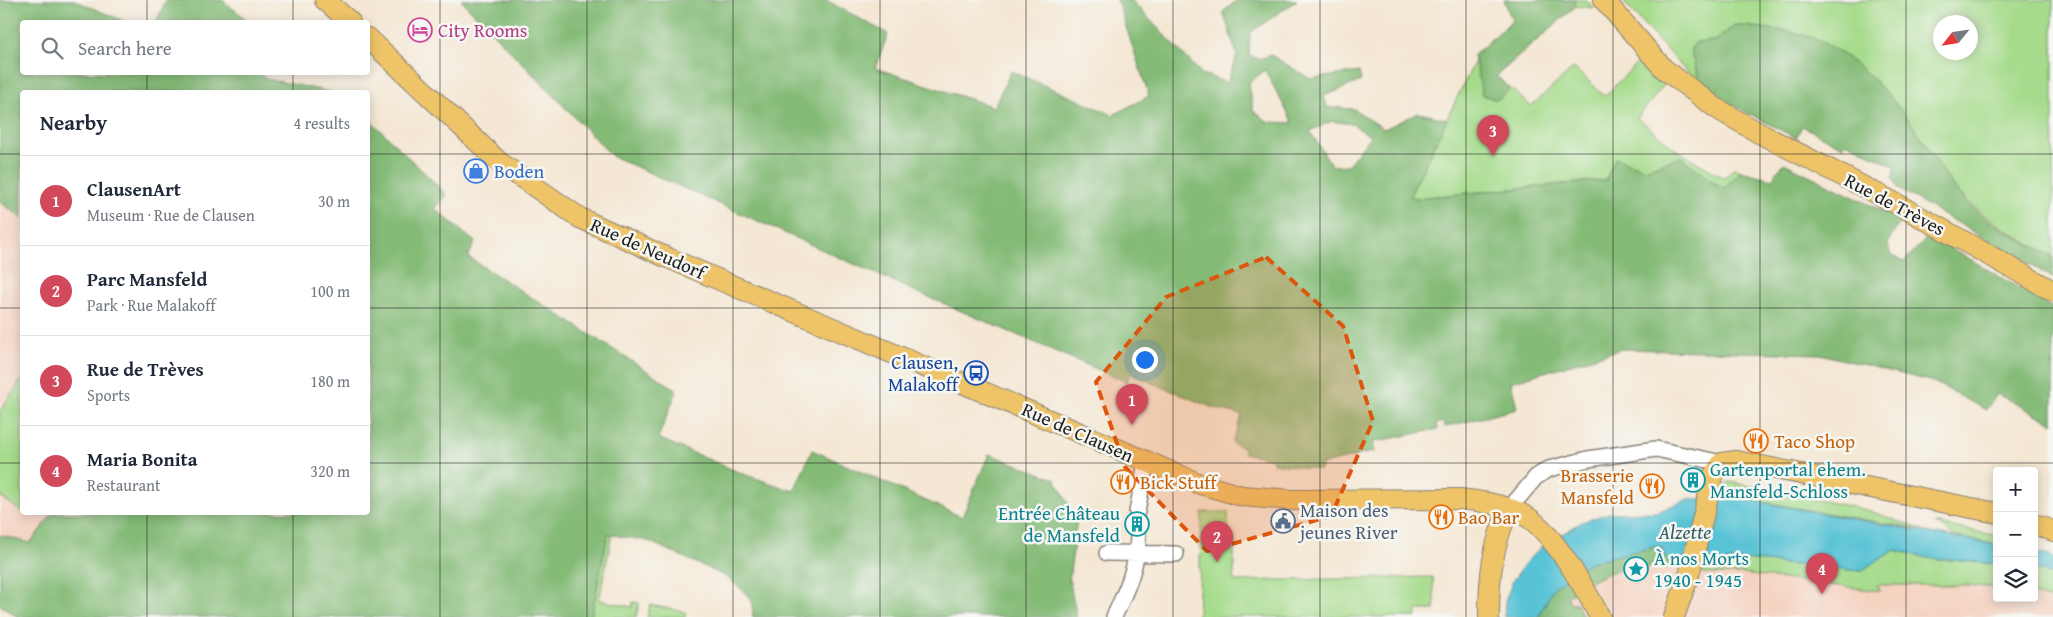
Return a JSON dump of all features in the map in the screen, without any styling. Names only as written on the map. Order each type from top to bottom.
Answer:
[{"type":"main road","points":[[325,0],[348,20]]},
{"type":"main road","name":"Rue de Trèves","points":[[1604,0],[1664,69],[1716,108],[1759,133],[1925,218],[2053,291]]},
{"type":"main road","name":"Rue de Neudorf","points":[[370,40],[499,162],[580,218],[668,258],[973,386]]},
{"type":"main road","name":"Rue de Clausen","points":[[973,386],[1146,462],[1200,484],[1242,496],[1292,500],[1460,499],[1484,501],[1509,509],[1530,519],[1549,538],[1600,617]]},
{"type":"main road","points":[[1674,617],[1691,569],[1713,476],[1722,463],[1736,461],[1993,512]]},
{"type":"main road","points":[[1490,617],[1489,586],[1496,538],[1509,509]]},
{"type":"main road","points":[[2038,525],[2053,531]]},
{"type":"street","points":[[1509,509],[1536,477],[1548,469],[1588,459],[1656,450],[1722,463]]},
{"type":"street","points":[[1137,512],[1146,462]]},
{"type":"street","points":[[1114,617],[1138,553],[1138,536]]},
{"type":"street","points":[[1107,553],[1176,554]]},
{"type":"street","points":[[1121,600],[1127,617]]},
{"type":"highlighted area","points":[[1266,257],[1343,326],[1373,421],[1331,516],[1207,551],[1125,467],[1096,382],[1166,297]]},
{"type":"shaded area","points":[[0,202],[20,217],[20,515],[51,515],[30,543],[0,535]]},
{"type":"shaded area","points":[[1639,567],[1680,568],[1702,571],[1702,574],[1742,574],[1879,591],[1876,585],[1968,585],[1993,588],[1993,602],[2038,602],[2038,596],[2053,600],[2053,617],[1583,617],[1577,603],[1571,603],[1567,597],[1605,573]]},
{"type":"green space","points":[[0,0],[74,0],[121,20],[20,20],[20,75],[262,75],[267,79],[321,90],[20,90],[20,217],[0,202]]},
{"type":"green space","points":[[166,0],[222,0],[247,20],[157,20]]},
{"type":"green space","points":[[461,0],[826,0],[888,34],[875,68],[994,107],[1011,71],[1113,115],[1149,96],[1117,0],[1131,0],[1202,74],[1227,83],[1237,55],[1223,12],[1237,0],[1297,0],[1250,33],[1249,55],[1259,59],[1271,55],[1310,79],[1359,72],[1361,81],[1324,96],[1327,107],[1354,109],[1384,129],[1418,113],[1447,119],[1410,196],[1416,198],[1606,180],[1615,158],[1645,169],[1681,157],[1723,189],[1741,171],[1772,179],[1784,163],[1901,220],[1888,243],[1890,254],[1904,262],[1929,235],[2053,308],[2053,423],[1997,394],[1986,410],[1934,382],[1820,354],[1621,349],[1511,382],[1517,409],[1445,427],[1443,422],[1436,424],[1438,429],[1373,442],[1375,451],[1321,465],[1320,470],[1273,463],[1273,459],[1244,453],[1244,448],[1232,443],[1242,415],[1211,407],[1130,374],[1127,382],[919,293],[612,156]],"holes":[[[1265,70],[1293,123],[1269,122],[1253,111],[1249,83]],[[1332,121],[1352,124],[1370,136],[1348,165],[1332,166],[1310,131]]]},
{"type":"green space","points":[[1504,0],[1574,0],[1576,6],[1496,76],[1510,89],[1497,100],[1482,95],[1474,55],[1512,21]]},
{"type":"green space","points":[[1535,0],[1587,0],[1593,8],[1576,6],[1496,76],[1531,106],[1574,68],[1605,96],[1638,62],[1664,85],[1637,118],[1675,149],[1724,178],[1734,168],[1741,171],[1723,190],[1681,157],[1645,169],[1616,159],[1606,180],[1416,198],[1409,196],[1475,61],[1474,55]]},
{"type":"green space","points":[[1622,0],[2053,0],[2053,257],[2011,233],[1985,215],[1949,181],[1735,25],[1715,41],[1696,42],[1690,50],[1700,82],[1681,66]]},
{"type":"green space","points":[[1735,25],[1802,34],[1826,44],[1856,64],[1895,103],[1923,140],[1946,177],[1976,211],[1997,226],[2053,257],[2053,278],[1899,189],[1892,176],[1896,167],[1846,142],[1843,147],[1802,126],[1796,138],[1721,99],[1700,82],[1690,50],[1696,42],[1715,41]]},
{"type":"green space","points":[[370,120],[447,195],[435,209],[475,242],[468,257],[677,390],[658,438],[743,474],[794,491],[812,450],[962,517],[989,454],[1055,479],[1077,520],[1069,580],[1077,617],[753,617],[752,602],[744,591],[725,576],[648,541],[608,534],[591,617],[18,617],[0,605],[0,535],[30,543],[51,515],[370,515]]},
{"type":"green space","points":[[20,382],[20,511],[0,496],[0,411]]},
{"type":"green space","points":[[1730,482],[1867,510],[1923,530],[1733,497],[1718,498],[1722,485]]},
{"type":"green space","points":[[1202,512],[1228,512],[1228,543],[1234,543],[1234,581],[1433,577],[1435,610],[1417,610],[1416,617],[1198,617]]},
{"type":"green space","points":[[1935,523],[1993,535],[1993,544],[1953,536]]},
{"type":"green space","points":[[608,534],[612,534],[599,600],[632,607],[633,602],[639,603],[636,617],[591,617]]},
{"type":"green space","points":[[1658,546],[1667,555],[1671,568],[1627,569],[1605,575],[1567,597],[1571,603],[1577,603],[1583,617],[1538,617],[1554,587],[1590,562]]},
{"type":"green space","points":[[1895,550],[1928,558],[1993,564],[1993,588],[1968,585],[1876,585],[1880,591],[1742,574],[1702,574],[1702,571],[1680,568],[1695,563],[1743,560],[1861,571]]},
{"type":"green space","points":[[2038,569],[2053,575],[2053,600],[2038,596]]},
{"type":"green space","points":[[650,605],[686,612],[685,617],[647,617]]},
{"type":"water","name":"Alzette","points":[[1733,497],[1993,544],[1993,564],[1928,558],[1895,550],[1861,571],[1743,560],[1697,562],[1671,568],[1672,563],[1666,558],[1662,548],[1658,546],[1590,562],[1554,587],[1538,617],[1504,617],[1505,602],[1513,580],[1526,562],[1542,546],[1582,522],[1609,513],[1657,512],[1688,499]]},
{"type":"water","points":[[2038,553],[2053,557],[2053,575],[2038,569]]},
{"type":"tunnel","points":[[1137,512],[1138,536]]},
{"type":"place","name":"City Rooms","points":[[420,30]]},
{"type":"place","name":"Rue de Trèves","points":[[1493,156]]},
{"type":"place","name":"Boden","points":[[476,171]]},
{"type":"place","name":"Clausen, Malakoff","points":[[976,373]]},
{"type":"place","name":"ClausenArt","points":[[1132,425]]},
{"type":"place","name":"Taco Shop","points":[[1756,441]]},
{"type":"place","name":"Gartenportal ehem. Mansfeld-Schloss","points":[[1693,480]]},
{"type":"place","name":"Bick Stuff","points":[[1123,482]]},
{"type":"place","name":"Brasserie Mansfeld","points":[[1652,486]]},
{"type":"place","name":"Bao Bar","points":[[1441,517]]},
{"type":"place","name":"Maison des jeunes River","points":[[1283,521]]},
{"type":"place","name":"Entrée Château de Mansfeld","points":[[1137,524]]},
{"type":"place","name":"Parc Mansfeld","points":[[1217,562]]},
{"type":"place","name":"À nos Morts 1940 - 1945","points":[[1636,569]]},
{"type":"place","name":"Maria Bonita","points":[[1822,594]]}]
